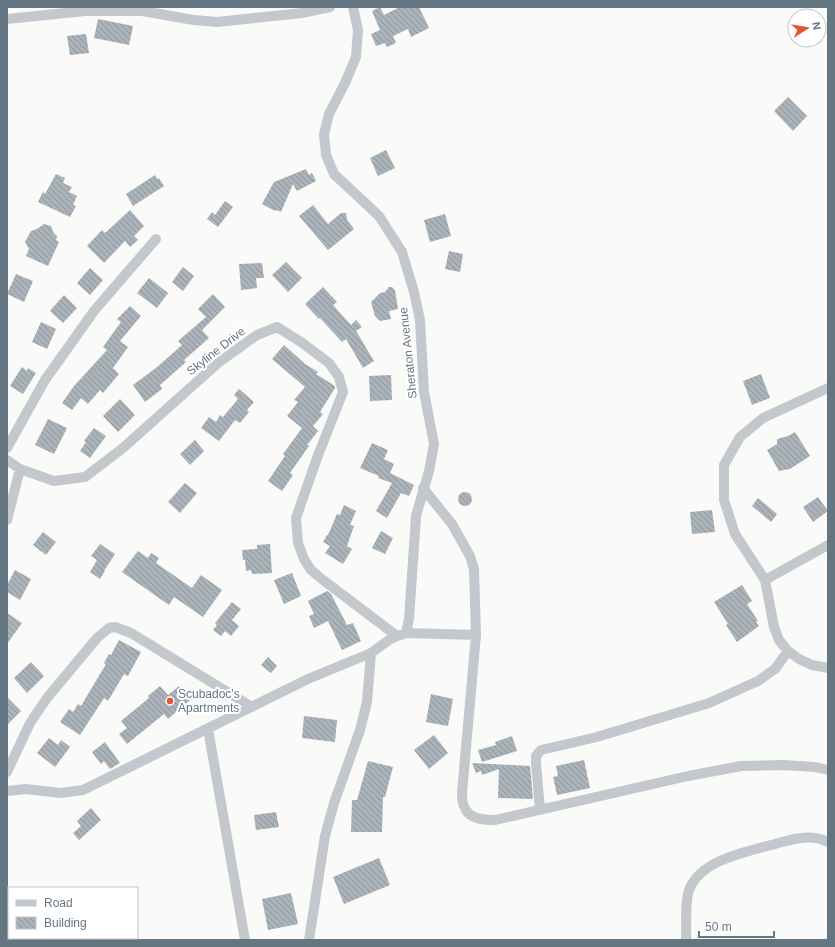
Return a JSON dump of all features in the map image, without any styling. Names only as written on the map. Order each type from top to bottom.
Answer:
[{"type":"street","points":[[7,19],[85,11],[142,11],[194,20],[217,22],[330,7]]},
{"type":"street","name":"Sheraton Avenue","points":[[353,7],[358,30],[356,57],[345,83],[328,114],[324,134],[326,155],[334,174],[379,216],[402,252],[414,292],[420,320],[424,392],[434,444],[429,471],[416,516],[409,619],[401,634]]},
{"type":"street","points":[[7,448],[45,380],[94,311],[156,239]]},
{"type":"street","name":"Skyline Drive","points":[[7,460],[20,469],[54,481],[85,477],[123,448],[218,364],[257,335],[277,327],[301,342],[329,363],[340,376],[343,392],[317,458],[296,518],[298,543],[304,559],[311,570],[401,634]]},
{"type":"street","points":[[828,388],[763,418],[740,437],[724,465],[724,500],[735,534],[765,580],[774,626],[779,640],[788,651],[799,659],[812,665],[828,668]]},
{"type":"street","points":[[7,520],[20,469]]},
{"type":"street","points":[[423,488],[452,524],[470,556],[474,568],[476,635],[462,793],[464,807],[472,817],[483,820],[495,820],[688,776],[741,766],[815,767],[828,770]]},
{"type":"street","points":[[765,580],[828,545]]},
{"type":"street","points":[[7,772],[30,723],[47,698],[97,638],[109,628],[116,627],[131,633],[252,707]]},
{"type":"street","points":[[7,790],[26,789],[61,793],[83,790],[308,680],[371,653],[401,634],[476,635]]},
{"type":"street","points":[[540,810],[536,756],[541,750],[597,737],[709,703],[758,681],[775,669],[788,651]]},
{"type":"street","points":[[309,940],[325,836],[334,804],[360,730],[368,702],[371,653]]},
{"type":"street","points":[[208,729],[245,940]]},
{"type":"street","points":[[686,940],[687,902],[689,889],[696,878],[703,871],[722,860],[742,852],[795,839],[817,838],[828,842]]},
{"type":"building","points":[[380,7],[384,15],[400,7],[419,7],[429,28],[411,37],[408,29],[393,36],[396,43],[387,47],[385,43],[376,46],[371,34],[380,30],[372,11]]},
{"type":"building","points":[[98,19],[133,26],[129,45],[94,38]]},
{"type":"building","points":[[86,34],[89,53],[70,55],[67,36]]},
{"type":"building","points":[[788,97],[807,116],[793,131],[774,111]]},
{"type":"building","points":[[386,150],[395,168],[378,176],[370,158]]},
{"type":"building","points":[[306,169],[309,175],[312,173],[316,181],[297,191],[293,184],[281,212],[275,211],[262,204],[274,182]]},
{"type":"building","points":[[56,174],[65,178],[63,183],[72,187],[69,192],[77,196],[73,205],[76,206],[70,217],[38,202],[43,192],[45,194]]},
{"type":"building","points":[[155,175],[164,186],[133,206],[126,194]]},
{"type":"building","points":[[225,201],[233,207],[218,227],[207,219],[212,212],[215,215]]},
{"type":"building","points":[[313,205],[328,224],[341,213],[346,213],[347,220],[354,229],[328,250],[299,216]]},
{"type":"building","points":[[130,210],[144,226],[134,236],[138,240],[130,247],[125,241],[104,263],[87,246],[102,230],[105,233]]},
{"type":"building","points":[[445,214],[451,236],[430,242],[424,220]]},
{"type":"building","points":[[44,224],[51,226],[54,234],[57,236],[56,240],[59,242],[48,266],[26,256],[29,249],[25,242],[31,231]]},
{"type":"building","points":[[449,251],[463,254],[460,272],[445,269]]},
{"type":"building","points":[[286,262],[302,278],[288,292],[272,275]]},
{"type":"building","points":[[262,263],[264,278],[256,278],[257,288],[241,290],[239,264]]},
{"type":"building","points":[[183,267],[194,276],[183,291],[172,282]]},
{"type":"building","points":[[90,268],[103,280],[90,295],[77,283]]},
{"type":"building","points":[[16,274],[33,281],[24,302],[7,294]]},
{"type":"building","points":[[149,278],[168,293],[157,308],[137,293]]},
{"type":"building","points":[[323,287],[337,302],[333,305],[351,325],[356,320],[362,327],[356,331],[374,361],[363,368],[346,339],[342,342],[305,304]]},
{"type":"building","points":[[389,287],[392,287],[395,290],[398,309],[389,311],[391,319],[380,321],[375,316],[371,302],[380,293],[385,292]]},
{"type":"building","points":[[213,294],[225,307],[202,330],[209,338],[184,360],[186,362],[160,385],[162,389],[145,402],[133,385],[156,368],[182,345],[178,341],[206,317],[198,309]]},
{"type":"building","points":[[64,295],[77,308],[63,323],[50,311]]},
{"type":"building","points":[[130,306],[141,316],[120,341],[128,347],[113,368],[119,374],[103,393],[100,390],[88,404],[81,398],[72,410],[62,403],[74,386],[107,350],[103,347],[121,322],[117,319]]},
{"type":"building","points":[[41,322],[56,329],[47,349],[32,342]]},
{"type":"building","points":[[284,345],[305,364],[318,372],[316,374],[335,386],[335,388],[320,412],[323,414],[313,426],[318,431],[307,445],[309,446],[290,473],[293,475],[282,491],[268,481],[285,456],[283,454],[302,428],[287,416],[298,402],[294,400],[305,387],[272,359]]},
{"type":"building","points":[[22,367],[27,371],[28,368],[36,373],[23,394],[10,386]]},
{"type":"building","points":[[761,374],[770,398],[752,405],[743,381]]},
{"type":"building","points":[[391,375],[392,400],[370,401],[369,376]]},
{"type":"building","points":[[239,389],[254,402],[247,410],[249,412],[240,423],[235,420],[219,441],[201,428],[209,417],[216,422],[220,415],[223,417],[238,399],[234,395]]},
{"type":"building","points":[[120,399],[135,415],[118,432],[103,416]]},
{"type":"building","points":[[48,419],[67,428],[54,454],[35,445]]},
{"type":"building","points":[[94,428],[106,436],[90,458],[80,451],[86,442],[84,441]]},
{"type":"building","points":[[795,432],[810,456],[790,469],[779,471],[767,450],[777,444],[777,439]]},
{"type":"building","points":[[195,440],[204,451],[190,465],[180,454]]},
{"type":"building","points":[[372,443],[388,450],[384,459],[394,464],[390,473],[414,485],[409,496],[401,493],[387,518],[376,511],[392,483],[378,478],[379,476],[360,468]]},
{"type":"building","points":[[185,483],[197,493],[180,513],[168,502]]},
{"type":"building","points":[[465,492],[470,494],[472,499],[470,504],[465,506],[460,504],[458,499],[460,494]]},
{"type":"building","points":[[818,497],[828,511],[813,522],[803,507]]},
{"type":"building","points":[[758,498],[777,514],[771,522],[752,506]]},
{"type":"building","points":[[344,505],[356,511],[350,525],[354,526],[347,546],[352,549],[343,564],[325,553],[330,546],[323,542],[328,535],[337,514],[340,515]]},
{"type":"building","points":[[712,510],[715,532],[692,534],[690,512]]},
{"type":"building","points":[[381,531],[393,538],[385,554],[372,548]]},
{"type":"building","points":[[43,532],[56,542],[46,555],[33,545]]},
{"type":"building","points":[[100,544],[115,554],[100,579],[90,572],[97,560],[91,556]]},
{"type":"building","points":[[270,544],[272,573],[252,574],[251,570],[246,571],[242,550],[257,549],[257,545]]},
{"type":"building","points":[[138,551],[148,558],[151,553],[159,558],[156,563],[192,588],[201,575],[222,590],[203,617],[174,597],[169,605],[122,572]]},
{"type":"building","points":[[15,570],[31,579],[20,600],[7,592],[7,585]]},
{"type":"building","points":[[292,573],[301,596],[284,604],[274,580]]},
{"type":"building","points":[[742,585],[752,601],[747,604],[758,621],[756,622],[759,626],[737,642],[714,602]]},
{"type":"building","points":[[327,591],[331,594],[347,625],[353,623],[361,641],[342,650],[328,621],[314,628],[309,616],[314,614],[308,601]]},
{"type":"building","points":[[232,602],[241,609],[232,620],[239,626],[231,636],[225,631],[221,636],[213,630],[217,625],[215,623]]},
{"type":"building","points":[[7,613],[22,623],[7,644]]},
{"type":"building","points":[[119,640],[141,652],[128,676],[124,674],[108,701],[104,698],[80,735],[60,722],[69,709],[73,712],[78,704],[81,706],[106,664],[104,663],[109,654],[111,655]]},
{"type":"building","points":[[268,657],[277,666],[271,673],[261,665]]},
{"type":"building","points":[[31,662],[44,676],[27,693],[14,678]]},
{"type":"building","points":[[160,686],[168,695],[179,686],[190,700],[168,719],[164,714],[127,744],[119,734],[127,728],[121,721],[149,698],[148,696]]},
{"type":"building","points":[[431,694],[453,699],[448,726],[426,722]]},
{"type":"building","points":[[7,697],[21,711],[7,725]]},
{"type":"building","points":[[304,716],[337,720],[335,742],[302,738]]},
{"type":"building","points":[[434,735],[448,753],[429,769],[414,750]]},
{"type":"building","points":[[512,736],[517,751],[482,762],[478,750],[496,745],[495,742]]},
{"type":"building","points":[[49,738],[58,745],[61,740],[70,747],[55,767],[37,753]]},
{"type":"building","points":[[105,742],[120,763],[110,769],[104,761],[101,764],[92,752]]},
{"type":"building","points":[[584,760],[590,788],[557,795],[553,777],[558,776],[556,766]]},
{"type":"building","points":[[368,761],[393,767],[385,797],[383,797],[382,832],[351,832],[352,800],[357,800]]},
{"type":"building","points":[[472,763],[530,766],[533,799],[498,798],[499,769],[482,775],[481,771],[476,773]]},
{"type":"building","points":[[91,808],[101,820],[79,840],[73,833],[81,826],[77,821]]},
{"type":"building","points":[[276,812],[279,827],[256,830],[254,815]]},
{"type":"building","points":[[379,858],[390,885],[344,904],[333,877]]},
{"type":"building","points":[[291,893],[298,924],[268,930],[262,899]]},
{"type":"place","name":"Scubadoc's Apartments","points":[[170,701]]}]
